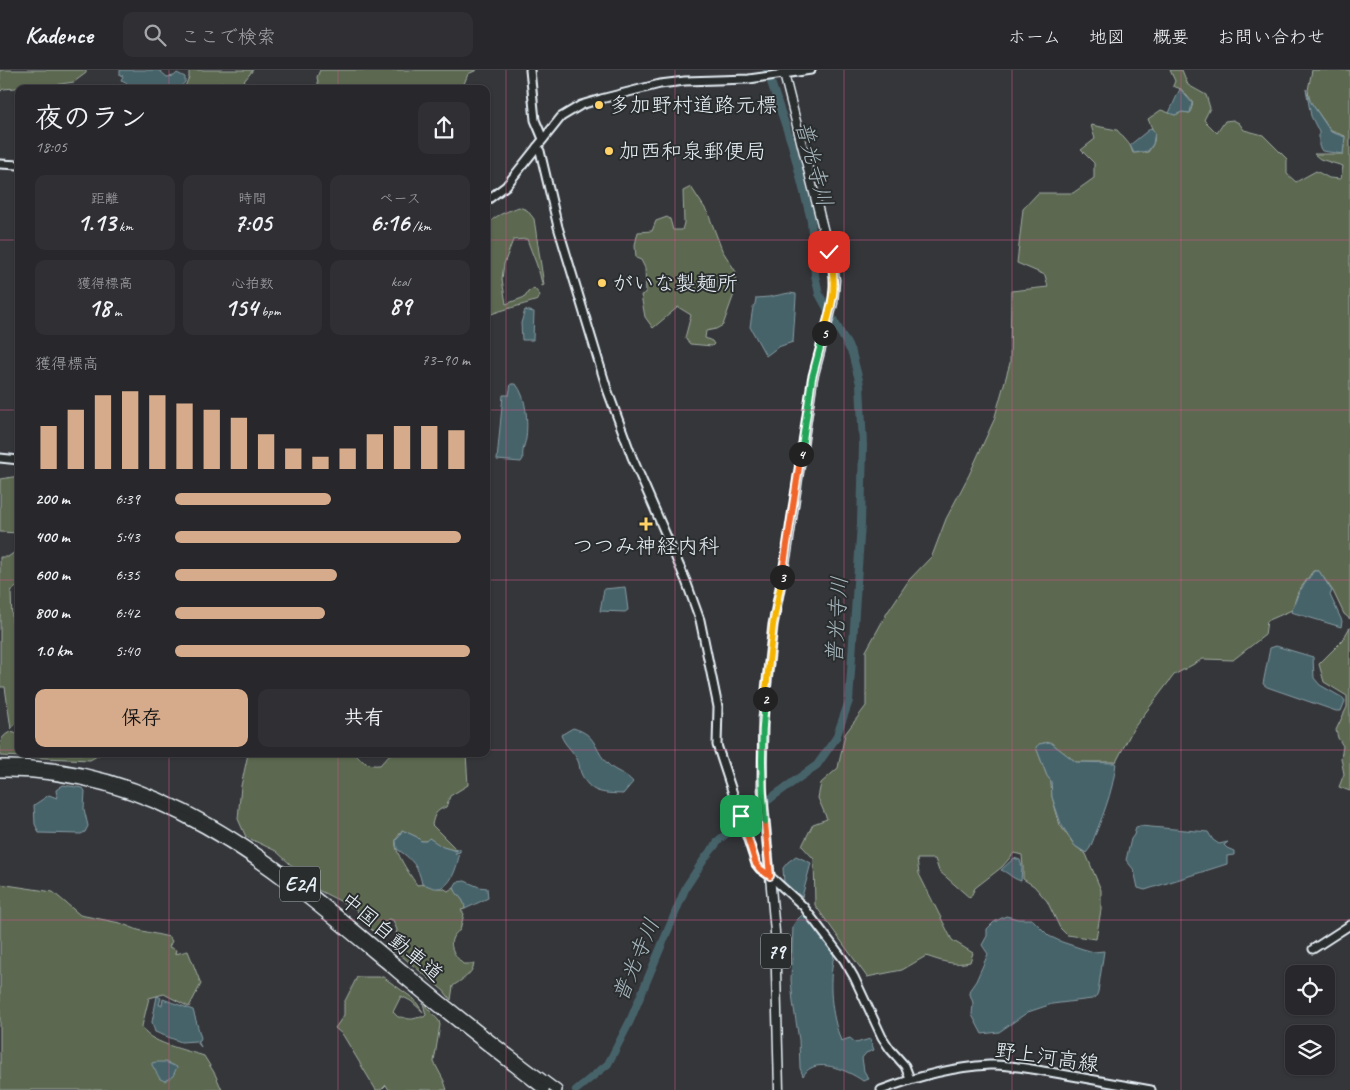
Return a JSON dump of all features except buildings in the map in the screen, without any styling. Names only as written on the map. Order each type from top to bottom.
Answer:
[{"type":"highway","name":"中国自動車道","points":[[0,765],[55,768],[99,776],[164,799],[211,823],[264,857],[299,883],[457,1014],[557,1090]]},
{"type":"highway","name":"中国自動車道","points":[[0,772],[54,775],[117,788],[161,805],[207,829],[246,853],[286,882],[456,1021],[544,1090]]},
{"type":"main road","name":"79","points":[[779,1090],[775,932],[763,801],[762,726],[773,625],[812,378],[832,306],[835,286],[833,268],[781,73]]},
{"type":"street","points":[[530,70],[535,120],[538,132],[543,139]]},
{"type":"street","points":[[490,197],[506,186],[561,117],[581,105],[602,98],[673,82],[730,81],[811,70]]},
{"type":"street","points":[[537,147],[540,151],[550,196],[574,283],[607,389],[632,456],[686,581],[700,620],[718,707],[717,745],[756,864],[803,906],[844,960],[882,1037],[905,1066],[910,1079]]},
{"type":"street","points":[[0,164],[15,165]]},
{"type":"street","points":[[0,458],[15,460]]},
{"type":"street","points":[[1313,949],[1350,925]]},
{"type":"street","name":"野上河高線","points":[[881,1090],[910,1079],[972,1067],[1005,1065],[1151,1090]]},
{"type":"green space","points":[[0,70],[86,70],[86,73],[74,82],[54,85],[15,85],[15,88],[3,89],[0,92]]},
{"type":"green space","points":[[189,70],[253,70],[241,85],[220,82],[218,85],[186,85],[189,77]]},
{"type":"green space","points":[[320,70],[477,70],[468,74],[463,85],[318,85],[317,77]]},
{"type":"green space","points":[[1170,70],[1182,70],[1188,85],[1206,95],[1210,108],[1204,120],[1217,133],[1225,121],[1233,120],[1239,123],[1244,130],[1263,135],[1287,159],[1287,174],[1296,182],[1316,171],[1329,178],[1341,179],[1343,166],[1320,159],[1314,154],[1343,154],[1345,136],[1331,131],[1310,101],[1308,90],[1312,70],[1350,70],[1350,619],[1344,614],[1333,591],[1319,571],[1313,571],[1298,592],[1292,610],[1267,621],[1265,635],[1233,660],[1203,659],[1174,675],[1133,729],[1116,762],[1076,762],[1050,742],[1039,744],[1036,747],[1047,776],[1051,781],[1052,797],[1060,825],[1075,846],[1086,854],[1101,890],[1101,910],[1096,939],[1067,935],[1060,928],[1047,901],[1034,886],[1023,879],[1022,855],[1014,853],[1002,867],[975,888],[970,898],[939,871],[935,859],[917,859],[919,874],[952,940],[973,953],[970,962],[953,963],[926,956],[902,970],[867,977],[815,905],[814,859],[802,846],[813,824],[827,819],[818,798],[821,783],[838,768],[845,734],[866,706],[866,651],[887,613],[909,580],[932,556],[946,519],[994,420],[1010,363],[1011,291],[1048,287],[1045,275],[1017,263],[1023,209],[1038,193],[1073,193],[1094,178],[1094,163],[1081,150],[1095,139],[1091,125],[1117,130],[1130,145],[1133,153],[1148,152],[1153,143],[1154,132],[1148,119],[1161,110],[1175,115],[1182,112],[1190,113],[1193,103],[1181,89],[1173,86],[1175,81]]},
{"type":"green space","points":[[691,187],[708,213],[722,250],[736,272],[734,294],[723,325],[706,331],[705,338],[712,341],[714,344],[712,346],[690,344],[685,338],[691,315],[678,307],[653,328],[645,317],[641,295],[646,293],[645,268],[641,260],[636,258],[635,245],[638,232],[652,231],[656,221],[667,217],[670,219],[673,230],[682,230],[684,223],[683,191]]},
{"type":"green space","points":[[519,207],[527,210],[534,219],[544,285],[542,286],[527,239],[513,240],[504,264],[502,279],[506,304],[525,297],[534,288],[540,295],[538,300],[490,314],[490,220]]},
{"type":"green space","points":[[15,477],[15,533],[0,532],[0,479]]},
{"type":"green space","points":[[15,552],[15,588],[11,591],[12,622],[15,636],[15,724],[11,729],[5,687],[0,687],[0,557],[8,557]]},
{"type":"green space","points":[[1350,627],[1350,791],[1339,787],[1344,774],[1341,758],[1343,746],[1336,730],[1347,707],[1347,696],[1324,682],[1319,664],[1342,641]]},
{"type":"green space","points":[[10,732],[15,733],[15,757],[0,756],[1,741]]},
{"type":"green space","points":[[22,757],[96,757],[90,760]]},
{"type":"green space","points":[[247,757],[359,757],[366,763],[380,765],[387,757],[466,757],[468,785],[450,796],[446,807],[436,813],[432,825],[458,851],[442,847],[429,838],[426,841],[421,841],[402,830],[396,840],[400,857],[417,885],[443,888],[448,891],[454,887],[464,902],[465,909],[461,910],[464,914],[460,930],[455,934],[451,942],[453,951],[463,964],[474,964],[469,974],[453,986],[451,1000],[444,991],[392,948],[397,930],[393,920],[388,919],[379,933],[375,933],[364,922],[356,909],[318,890],[276,851],[246,837],[238,819],[241,786]]},
{"type":"green space","points":[[0,884],[53,892],[80,915],[120,923],[138,930],[169,937],[172,941],[169,947],[176,950],[175,954],[188,951],[201,984],[189,1007],[164,994],[149,998],[142,1026],[145,1032],[159,1041],[204,1056],[222,1090],[0,1090]]},
{"type":"green space","points":[[357,977],[383,977],[414,999],[423,1012],[411,1001],[401,996],[393,1012],[398,1017],[411,1019],[424,1017],[426,1015],[423,1003],[439,1021],[434,1062],[447,1090],[389,1090],[386,1085],[381,1090],[376,1090],[343,1035],[335,1028],[344,1015],[344,1003]]},
{"type":"water","points":[[120,70],[156,70],[167,77],[174,76],[177,73],[185,77],[185,82],[182,85],[126,85],[126,82],[121,80],[123,76],[120,75]]},
{"type":"water","points":[[1180,89],[1192,103],[1190,113],[1182,112],[1175,115],[1169,113]]},
{"type":"water","points":[[1306,89],[1310,101],[1331,132],[1345,137],[1343,154],[1322,151],[1319,146],[1319,132],[1311,116]]},
{"type":"water","points":[[1151,128],[1155,132],[1153,144],[1148,151],[1134,153],[1130,145]]},
{"type":"water","points":[[789,293],[796,294],[793,342],[778,347],[766,356],[750,327],[756,298]]},
{"type":"water","points":[[525,310],[534,312],[533,340],[522,340],[521,323]]},
{"type":"water","points":[[511,384],[516,384],[520,390],[526,410],[526,439],[521,462],[497,460],[503,395],[509,395]]},
{"type":"water","points":[[1314,571],[1319,571],[1332,591],[1330,595],[1342,621],[1341,627],[1291,612],[1299,592]]},
{"type":"water","points":[[625,587],[628,610],[625,612],[600,611],[604,589]]},
{"type":"water","points":[[1276,646],[1313,657],[1314,678],[1320,685],[1343,698],[1345,701],[1341,711],[1336,711],[1263,684],[1270,648]]},
{"type":"water","points":[[573,728],[587,734],[608,764],[633,782],[623,794],[598,791],[588,785],[580,771],[579,762],[561,735]]},
{"type":"water","points":[[1050,742],[1076,762],[1116,763],[1106,806],[1090,848],[1086,853],[1075,846],[1061,824],[1052,797],[1051,781],[1047,776],[1036,747],[1039,744]]},
{"type":"water","points":[[63,785],[83,788],[85,791],[84,809],[88,826],[85,832],[81,834],[39,833],[35,824],[34,805],[49,795],[57,798],[56,790]]},
{"type":"water","points":[[1136,827],[1208,832],[1213,840],[1219,844],[1228,842],[1224,845],[1234,851],[1234,855],[1227,856],[1227,864],[1145,890],[1138,888],[1134,870],[1126,860],[1131,839]]},
{"type":"water","points":[[402,830],[421,841],[426,841],[429,838],[443,847],[457,851],[457,848],[460,849],[460,852],[455,853],[459,856],[453,876],[443,887],[436,888],[422,884],[414,864],[397,849],[396,840]]},
{"type":"water","points":[[796,856],[811,863],[802,897],[784,883],[783,868]]},
{"type":"water","points":[[1014,858],[1020,860],[1022,867],[1021,881],[1001,870]]},
{"type":"water","points":[[465,881],[487,888],[488,898],[465,909],[464,902],[454,887],[457,882]]},
{"type":"water","points":[[804,913],[812,924],[816,926],[821,937],[834,955],[831,999],[841,1041],[850,1038],[856,1043],[870,1039],[874,1050],[866,1053],[862,1058],[864,1071],[869,1079],[863,1081],[852,1074],[831,1066],[817,1066],[807,1071],[803,1076],[800,1068],[799,1040],[791,980],[793,926]]},
{"type":"water","points":[[1006,916],[1018,919],[1032,919],[1049,936],[1062,942],[1094,952],[1104,951],[1096,997],[1052,1004],[1028,1012],[999,1032],[982,1034],[972,1015],[973,1003],[969,991],[976,981],[988,954],[982,945],[987,936],[987,929],[994,922]]},
{"type":"water","points":[[157,996],[161,998],[159,1005],[162,1005],[163,999],[193,1010],[201,1038],[198,1041],[201,1047],[196,1041],[181,1042],[155,1032],[152,1022]]},
{"type":"water","points":[[165,1062],[177,1067],[173,1076],[165,1081],[160,1079],[152,1065],[152,1063]]},
{"type":"waterway","name":"普光寺川","points":[[576,1090],[608,1064],[630,1021],[686,887],[705,858],[720,839],[775,795],[817,765],[836,738],[849,701],[861,523],[863,445],[860,384],[852,353],[819,294],[815,275],[811,220],[792,145],[767,70]]},
{"type":"place","name":"多加野村道路元標","points":[[599,105]]},
{"type":"place","name":"加西和泉郵便局","points":[[609,151]]},
{"type":"place","name":"がいな製麺所","points":[[602,283]]},
{"type":"place","name":"つつみ神経内科","points":[[646,524]]},
{"type":"route","points":[[741,816],[756,864],[770,876],[762,799],[761,749],[763,719],[773,625],[812,378],[833,303],[835,280],[829,252]]}]
